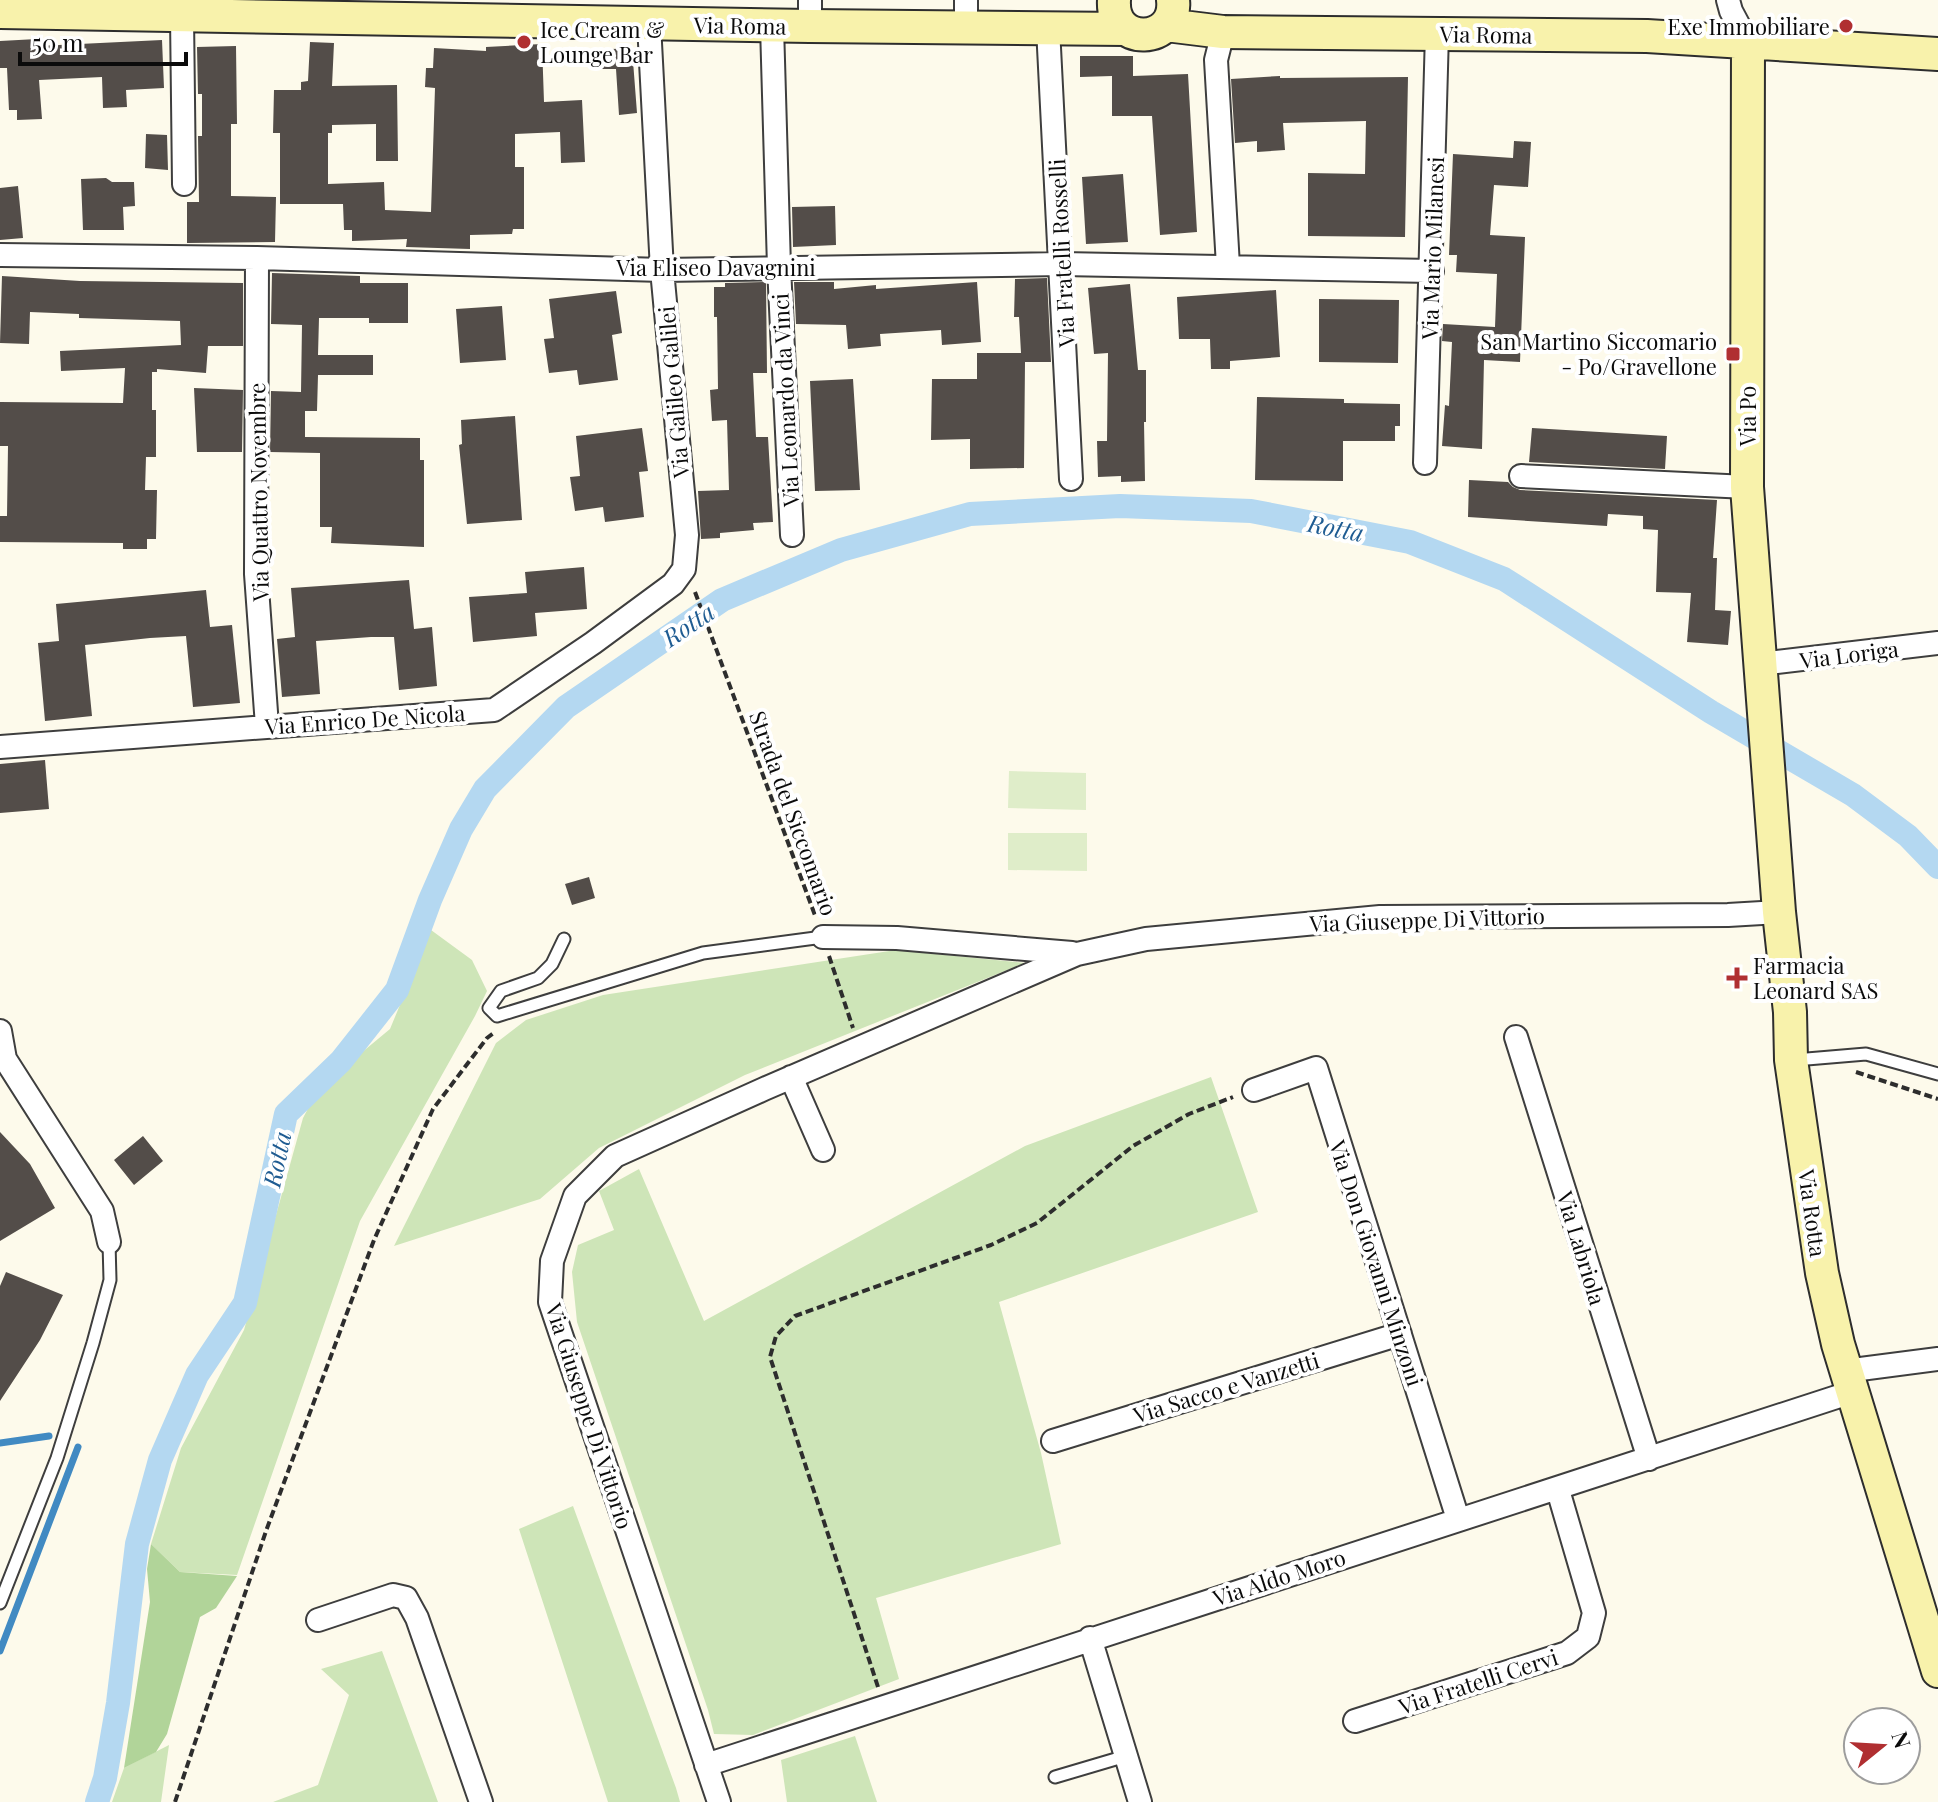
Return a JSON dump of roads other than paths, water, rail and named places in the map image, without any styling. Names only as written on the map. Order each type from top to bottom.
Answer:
[{"type":"street","name":"Via Roma","points":[[1048,28],[1104,0]]},
{"type":"street","points":[[1728,0],[1748,43]]},
{"type":"street","name":"Via Roma","points":[[0,12],[182,16],[608,12],[649,24],[772,26],[810,13],[966,14],[1048,28],[1119,14],[1133,33],[1150,34],[1173,8],[1223,32],[1647,36],[1938,54]]},
{"type":"street","points":[[182,16],[184,184]]},
{"type":"street","name":"Via Galileo Galilei","points":[[649,24],[662,270],[687,535],[684,569]]},
{"type":"street","name":"Via Leonardo da Vinci","points":[[772,26],[779,267],[792,535]]},
{"type":"street","name":"Via Fratelli Rosselli","points":[[1048,28],[1071,479]]},
{"type":"street","points":[[1223,32],[1216,60],[1228,266]]},
{"type":"street","name":"Via Mario Milanesi","points":[[1425,463],[1437,33]]},
{"type":"street","name":"Via Po","points":[[1748,43],[1747,487],[1766,741]]},
{"type":"street","name":"Via Eliseo Davagnini","points":[[0,255],[257,258],[662,270],[1062,264],[1432,271]]},
{"type":"street","name":"Via Quattro Novembre","points":[[257,258],[256,574],[267,726]]},
{"type":"street","points":[[1521,476],[1747,487]]},
{"type":"street","name":"Via Enrico De Nicola","points":[[0,747],[494,710],[616,627],[673,584],[684,569]]},
{"type":"street","name":"Via Loriga","points":[[1760,664],[1938,643]]},
{"type":"street","name":"Via Rotta","points":[[1766,741],[1779,912],[1790,1012],[1803,1059],[1822,1273],[1848,1381],[1938,1671]]},
{"type":"street","name":"Via Giuseppe Di Vittorio","points":[[719,1802],[550,1302],[552,1261],[575,1196],[615,1156],[1077,954],[1146,939],[1380,917],[1779,912]]},
{"type":"street","name":"Via Giuseppe Di Vittorio","points":[[823,937],[897,938],[1077,954]]},
{"type":"street","points":[[1,1033],[5,1059],[102,1211],[109,1242]]},
{"type":"street","name":"Via Labriola","points":[[1516,1037],[1649,1459]]},
{"type":"street","name":"Via Don Giovanni Minzoni","points":[[1254,1090],[1316,1068],[1458,1519]]},
{"type":"street","points":[[791,1077],[823,1150]]},
{"type":"street","name":"Via Sacco e Vanzetti","points":[[1053,1441],[1400,1334]]},
{"type":"street","name":"Via Aldo Moro","points":[[706,1765],[1458,1519],[1558,1490],[1649,1459],[1848,1381],[1938,1359]]},
{"type":"street","name":"Via Fratelli Cervi","points":[[1355,1721],[1567,1653],[1588,1637],[1594,1613],[1558,1490]]},
{"type":"street","points":[[318,1620],[393,1595],[406,1598],[417,1618],[481,1802]]},
{"type":"street","points":[[1090,1638],[1140,1802]]},
{"type":"lane","points":[[564,939],[552,964],[538,978],[501,991],[489,1008],[497,1016],[703,953],[823,937]]},
{"type":"lane","points":[[1803,1059],[1866,1054],[1938,1074]]},
{"type":"lane","points":[[0,1603],[57,1458],[93,1343],[110,1280],[109,1242]]},
{"type":"lane","points":[[1055,1777],[1126,1756]]},
{"type":"waterway","name":"Rotta","points":[[97,1802],[105,1778],[118,1703],[137,1544],[160,1460],[197,1375],[245,1303],[286,1114],[341,1061],[397,990],[430,900],[461,829],[485,789],[566,707],[722,600],[841,550],[970,514],[1120,506],[1251,511],[1410,542],[1504,579],[1711,712],[1853,795],[1908,836],[1938,867]]},
{"type":"waterway","points":[[0,1443],[49,1436]]},
{"type":"waterway","points":[[0,1651],[78,1447]]},
{"type":"place","name":"Exe Immobiliare","points":[[1846,26]]},
{"type":"place","name":"Ice Cream & Lounge Bar","points":[[524,42]]},
{"type":"place","name":"San Martino Siccomario - Po/Gravellone","points":[[1733,354]]},
{"type":"place","name":"Farmacia Leonard SAS","points":[[1737,978]]}]
